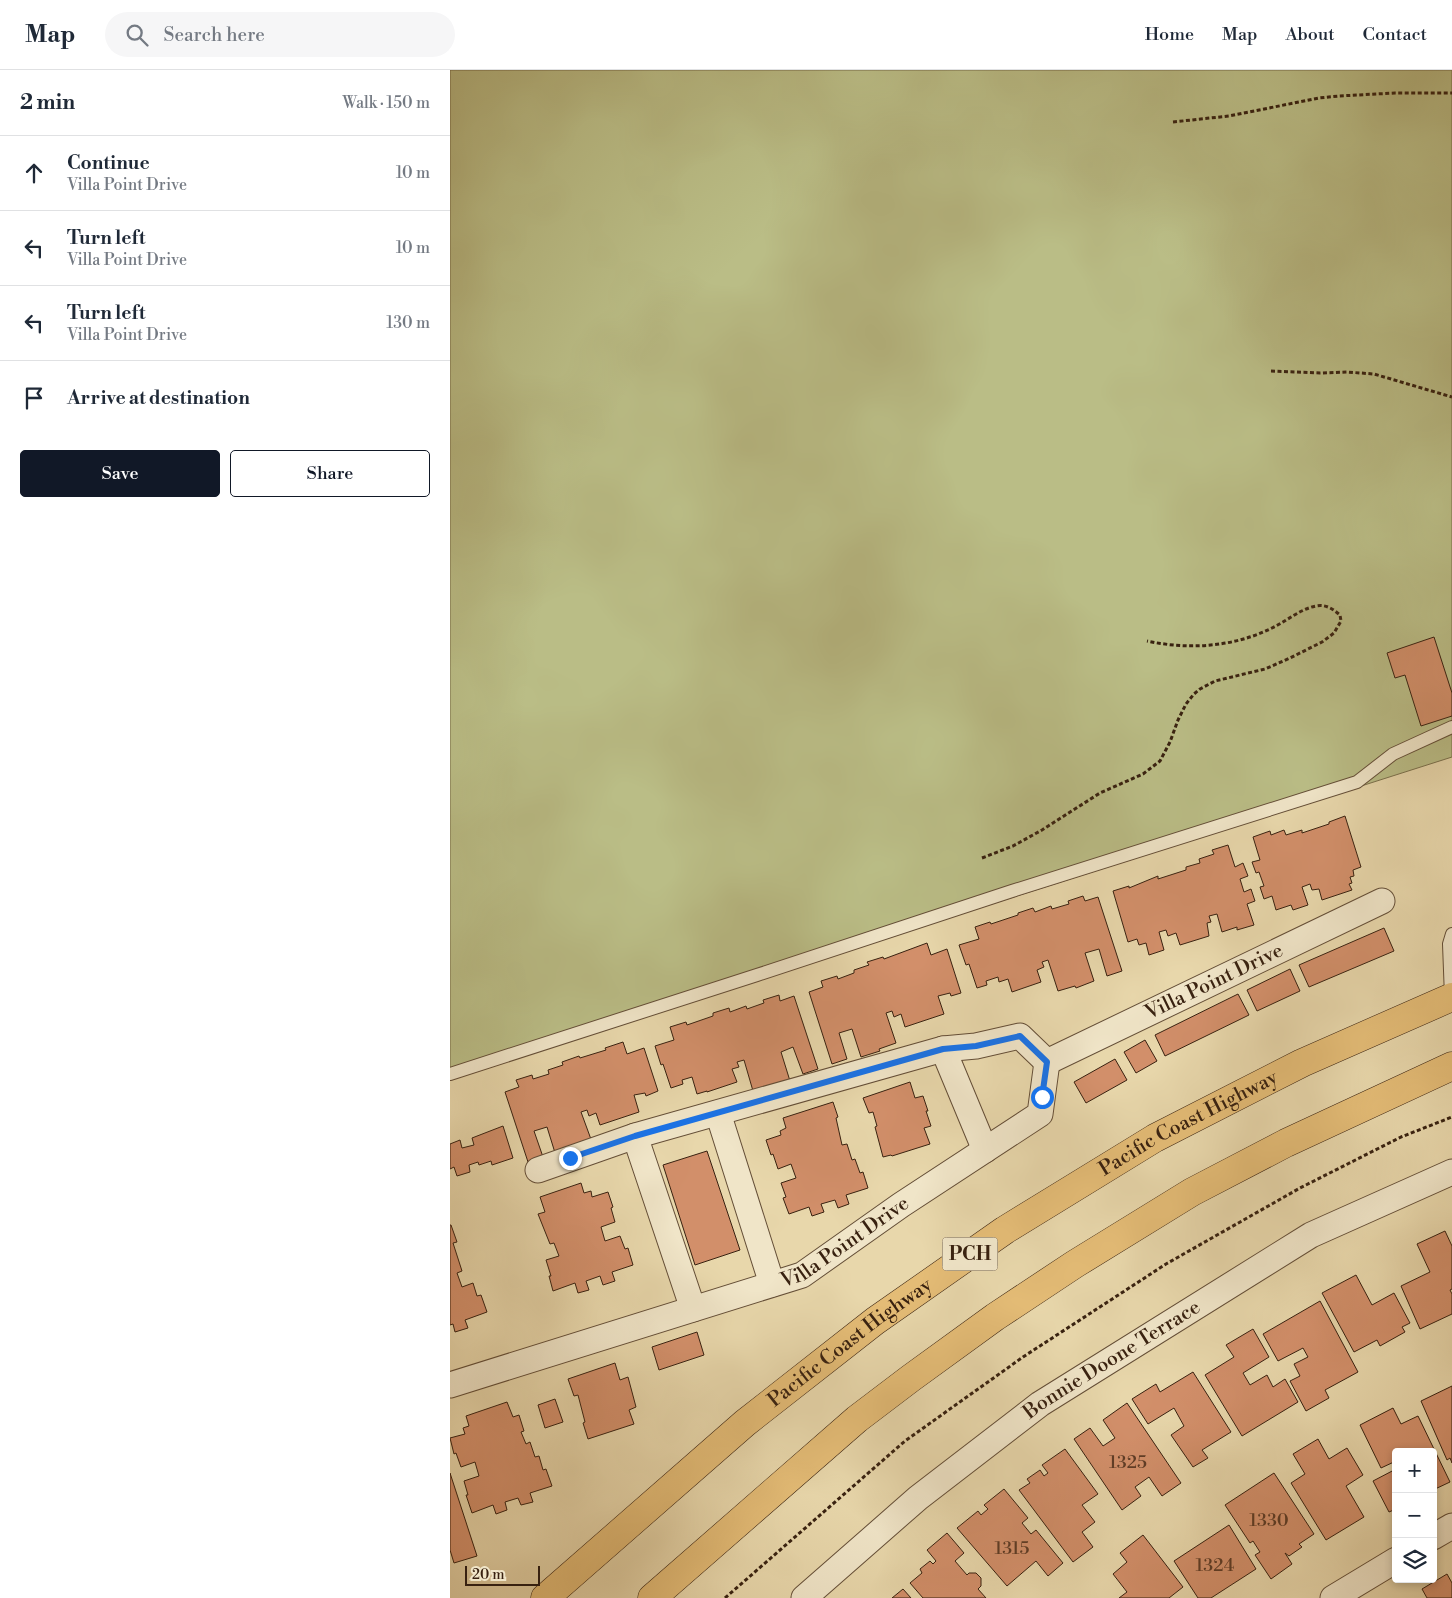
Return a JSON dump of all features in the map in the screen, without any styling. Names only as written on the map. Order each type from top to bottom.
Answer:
[{"type":"highway","name":"Pacific Coast Highway","points":[[545,1598],[745,1423],[875,1321],[1004,1230],[1163,1134],[1302,1063],[1452,997]]},
{"type":"highway","points":[[652,1598],[857,1419],[1003,1312],[1075,1264],[1192,1192],[1286,1143],[1452,1066]]},
{"type":"street","name":"Villa Point Drive","points":[[450,1385],[802,1275],[901,1205],[1040,1114],[1047,1062],[1382,901]]},
{"type":"street","points":[[538,1170],[635,1136],[943,1049],[976,1046],[1020,1036],[1047,1062]]},
{"type":"street","points":[[943,1049],[985,1150]]},
{"type":"street","points":[[718,1113],[772,1284]]},
{"type":"street","points":[[635,1136],[694,1309]]},
{"type":"street","name":"Bonnie Doone Terrace","points":[[804,1598],[918,1498],[1040,1404],[1311,1235],[1452,1172]]},
{"type":"street","points":[[1437,1535],[1452,1526]]},
{"type":"street","points":[[1334,1598],[1392,1562]]},
{"type":"lane","points":[[450,1074],[1012,891],[1357,782],[1393,754],[1452,727]]},
{"type":"lane","points":[[1452,934],[1449,944],[1452,997]]},
{"type":"path","points":[[1173,122],[1229,116],[1319,98],[1395,93],[1452,92]]},
{"type":"path","points":[[1271,371],[1374,374],[1452,396]]},
{"type":"path","points":[[982,858],[1013,846],[1100,793],[1143,774],[1160,761],[1186,704],[1200,689],[1215,681],[1265,668],[1290,658],[1328,638],[1334,633],[1341,621],[1340,615],[1324,605],[1298,612],[1280,624],[1248,639],[1202,646],[1147,641]]},
{"type":"path","points":[[725,1598],[905,1442],[1023,1357],[1166,1264],[1300,1188],[1401,1137],[1452,1117]]},
{"type":"green space","points":[[450,70],[1452,70],[1452,757],[450,1077]]},
{"type":"building","points":[[1434,637],[1452,693],[1452,716],[1421,726],[1405,675],[1395,678],[1387,653]]},
{"type":"building","points":[[1345,816],[1361,867],[1353,870],[1354,876],[1350,877],[1352,883],[1349,884],[1352,890],[1322,900],[1319,889],[1312,890],[1310,884],[1302,887],[1308,905],[1293,910],[1291,905],[1276,910],[1272,896],[1264,899],[1260,887],[1264,886],[1259,872],[1256,873],[1252,862],[1260,860],[1253,837],[1270,831],[1271,835],[1284,830],[1286,835],[1302,830],[1302,833],[1329,824],[1329,822]]},
{"type":"building","points":[[1228,845],[1235,867],[1243,863],[1248,876],[1240,879],[1244,892],[1251,889],[1255,901],[1247,904],[1254,925],[1237,930],[1237,927],[1222,932],[1217,914],[1209,916],[1211,922],[1207,923],[1209,936],[1180,945],[1176,933],[1168,936],[1166,930],[1159,932],[1164,950],[1149,955],[1146,943],[1139,945],[1137,939],[1128,942],[1113,891],[1129,886],[1129,888],[1158,876],[1158,879],[1186,870],[1186,867],[1200,863],[1199,859],[1214,854],[1212,850]]},
{"type":"building","points":[[1083,896],[1085,901],[1098,897],[1122,971],[1107,976],[1099,949],[1085,953],[1094,981],[1076,988],[1075,986],[1058,991],[1048,960],[1042,962],[1044,967],[1037,970],[1041,982],[1012,992],[1008,979],[999,982],[998,977],[986,981],[987,985],[977,988],[969,964],[966,965],[959,945],[979,939],[975,927],[990,922],[991,924],[1033,908],[1035,912],[1051,906],[1052,909],[1069,904],[1068,901]]},
{"type":"building","points":[[1384,928],[1394,951],[1309,987],[1299,965]]},
{"type":"building","points":[[927,943],[931,955],[947,949],[961,993],[951,996],[950,993],[938,996],[944,1014],[905,1027],[901,1014],[894,1017],[892,1011],[886,1013],[896,1043],[879,1049],[880,1051],[861,1057],[852,1029],[839,1033],[847,1059],[832,1064],[809,992],[823,987],[821,981],[837,976],[838,979],[854,973],[854,970],[869,965],[867,962],[883,957],[884,959]]},
{"type":"building","points":[[1290,969],[1300,991],[1257,1011],[1247,990]]},
{"type":"building","points":[[1238,994],[1249,1015],[1165,1056],[1155,1035]]},
{"type":"building","points":[[779,995],[780,1001],[794,996],[818,1069],[803,1074],[793,1047],[781,1052],[790,1081],[753,1091],[744,1060],[737,1062],[739,1067],[732,1069],[737,1082],[697,1094],[692,1077],[682,1080],[683,1084],[671,1088],[655,1046],[674,1040],[670,1027],[686,1022],[687,1025],[729,1008],[730,1012],[746,1006],[747,1009],[764,1003],[763,1000]]},
{"type":"building","points":[[1145,1040],[1157,1061],[1136,1073],[1124,1052]]},
{"type":"building","points":[[623,1042],[627,1054],[644,1048],[658,1091],[646,1096],[645,1093],[634,1095],[639,1112],[600,1125],[596,1113],[589,1116],[587,1110],[581,1112],[592,1142],[556,1156],[547,1127],[534,1131],[543,1157],[528,1162],[505,1092],[519,1087],[516,1080],[532,1075],[533,1079],[549,1074],[548,1070],[563,1065],[562,1062],[606,1050],[605,1048]]},
{"type":"building","points":[[1115,1059],[1127,1080],[1086,1103],[1074,1082]]},
{"type":"building","points":[[910,1082],[915,1098],[923,1096],[928,1111],[926,1111],[931,1126],[924,1128],[930,1144],[883,1157],[873,1112],[869,1113],[863,1098]]},
{"type":"building","points":[[833,1102],[838,1117],[836,1118],[842,1145],[847,1144],[852,1160],[855,1159],[860,1173],[863,1172],[868,1188],[846,1195],[849,1204],[838,1208],[835,1200],[821,1204],[824,1212],[812,1216],[809,1207],[789,1214],[783,1198],[786,1197],[781,1183],[796,1178],[791,1164],[778,1169],[766,1140],[781,1135],[780,1131],[786,1128],[783,1118]]},
{"type":"building","points":[[503,1126],[513,1158],[492,1165],[491,1161],[479,1165],[478,1162],[469,1165],[470,1172],[457,1176],[454,1167],[450,1169],[450,1144],[460,1140],[462,1148],[474,1145],[472,1138]]},
{"type":"building","points":[[707,1151],[740,1250],[695,1265],[663,1165]]},
{"type":"building","points":[[581,1183],[584,1193],[591,1191],[592,1197],[608,1192],[615,1222],[601,1227],[605,1241],[620,1236],[625,1249],[628,1248],[633,1265],[612,1272],[615,1281],[603,1285],[600,1276],[586,1281],[589,1290],[578,1293],[575,1283],[553,1291],[546,1260],[559,1256],[554,1243],[550,1244],[538,1214],[545,1212],[540,1197]]},
{"type":"building","points":[[450,1225],[457,1242],[453,1243],[462,1271],[457,1273],[462,1287],[473,1283],[477,1296],[481,1295],[487,1312],[465,1320],[468,1328],[455,1332],[453,1324],[450,1325]]},
{"type":"building","points":[[1445,1231],[1452,1246],[1452,1289],[1450,1290],[1452,1294],[1452,1314],[1420,1329],[1401,1286],[1430,1272],[1417,1244]]},
{"type":"building","points":[[1356,1275],[1372,1305],[1394,1293],[1410,1323],[1402,1327],[1405,1332],[1380,1346],[1377,1340],[1354,1352],[1322,1293]]},
{"type":"building","points":[[1320,1301],[1358,1372],[1325,1390],[1329,1398],[1306,1411],[1290,1381],[1300,1376],[1294,1364],[1308,1357],[1303,1348],[1278,1361],[1263,1334]]},
{"type":"building","points":[[1253,1329],[1269,1357],[1243,1373],[1250,1385],[1267,1375],[1273,1387],[1285,1379],[1298,1402],[1242,1436],[1205,1375],[1234,1357],[1226,1345]]},
{"type":"building","points":[[697,1332],[704,1355],[659,1370],[652,1347]]},
{"type":"building","points":[[615,1363],[620,1380],[628,1377],[636,1407],[629,1410],[634,1424],[588,1439],[578,1395],[574,1396],[568,1379]]},
{"type":"building","points":[[1193,1372],[1231,1432],[1202,1450],[1208,1458],[1193,1467],[1171,1435],[1184,1426],[1174,1408],[1148,1424],[1132,1399],[1156,1384],[1160,1392]]},
{"type":"building","points":[[1452,1386],[1452,1463],[1450,1458],[1447,1460],[1421,1401]]},
{"type":"building","points":[[555,1399],[563,1422],[545,1428],[538,1405]]},
{"type":"building","points":[[507,1402],[513,1417],[519,1415],[524,1431],[521,1432],[526,1444],[530,1442],[535,1457],[539,1456],[543,1470],[546,1469],[552,1486],[530,1493],[533,1502],[521,1505],[518,1498],[505,1502],[507,1510],[496,1514],[493,1505],[472,1513],[464,1481],[479,1476],[475,1462],[461,1467],[456,1453],[454,1454],[450,1438],[465,1434],[463,1428],[469,1426],[466,1416]]},
{"type":"building","points":[[1127,1403],[1181,1483],[1162,1496],[1149,1477],[1135,1487],[1141,1496],[1122,1510],[1074,1439],[1090,1428],[1103,1446],[1115,1438],[1103,1420]]},
{"type":"building","points":[[1393,1408],[1401,1424],[1418,1416],[1434,1448],[1392,1448],[1392,1463],[1381,1468],[1360,1425]]},
{"type":"building","points":[[1318,1439],[1329,1459],[1347,1448],[1363,1475],[1346,1486],[1364,1517],[1326,1540],[1291,1483],[1305,1474],[1293,1454]]},
{"type":"building","points":[[1065,1449],[1098,1494],[1082,1505],[1095,1522],[1082,1532],[1093,1547],[1073,1562],[1019,1490],[1030,1483],[1027,1479],[1040,1470],[1044,1476],[1048,1473],[1042,1465]]},
{"type":"building","points":[[1437,1455],[1450,1482],[1437,1488]]},
{"type":"building","points":[[1392,1471],[1392,1511],[1389,1512],[1373,1481]]},
{"type":"building","points":[[450,1473],[477,1556],[454,1563],[450,1550]]},
{"type":"building","points":[[1274,1473],[1314,1534],[1299,1544],[1302,1547],[1289,1556],[1285,1553],[1292,1564],[1271,1579],[1255,1555],[1260,1552],[1253,1541],[1250,1543],[1225,1505]]},
{"type":"building","points":[[1004,1489],[1028,1518],[1022,1523],[1031,1534],[1036,1530],[1063,1563],[1048,1576],[1036,1561],[1007,1586],[957,1528],[978,1511],[981,1515],[988,1509],[984,1505]]},
{"type":"building","points":[[1229,1525],[1256,1569],[1211,1598],[1198,1598],[1174,1561]]},
{"type":"building","points":[[947,1533],[964,1553],[955,1561],[967,1575],[969,1573],[976,1573],[981,1578],[981,1586],[978,1589],[986,1598],[923,1598],[910,1583],[922,1573],[920,1569],[930,1561],[933,1564],[936,1561],[927,1550]]},
{"type":"building","points":[[1143,1535],[1183,1587],[1169,1598],[1119,1598],[1127,1592],[1113,1574],[1127,1562],[1120,1553]]},
{"type":"building","points":[[1447,1574],[1452,1583],[1452,1598],[1427,1598],[1422,1589],[1432,1583],[1437,1583],[1437,1580]]},
{"type":"building","points":[[903,1589],[911,1598],[892,1598]]},
{"type":"route","points":[[570,1158],[635,1136],[943,1049],[976,1046],[1020,1036],[1047,1062],[1042,1097]]}]
